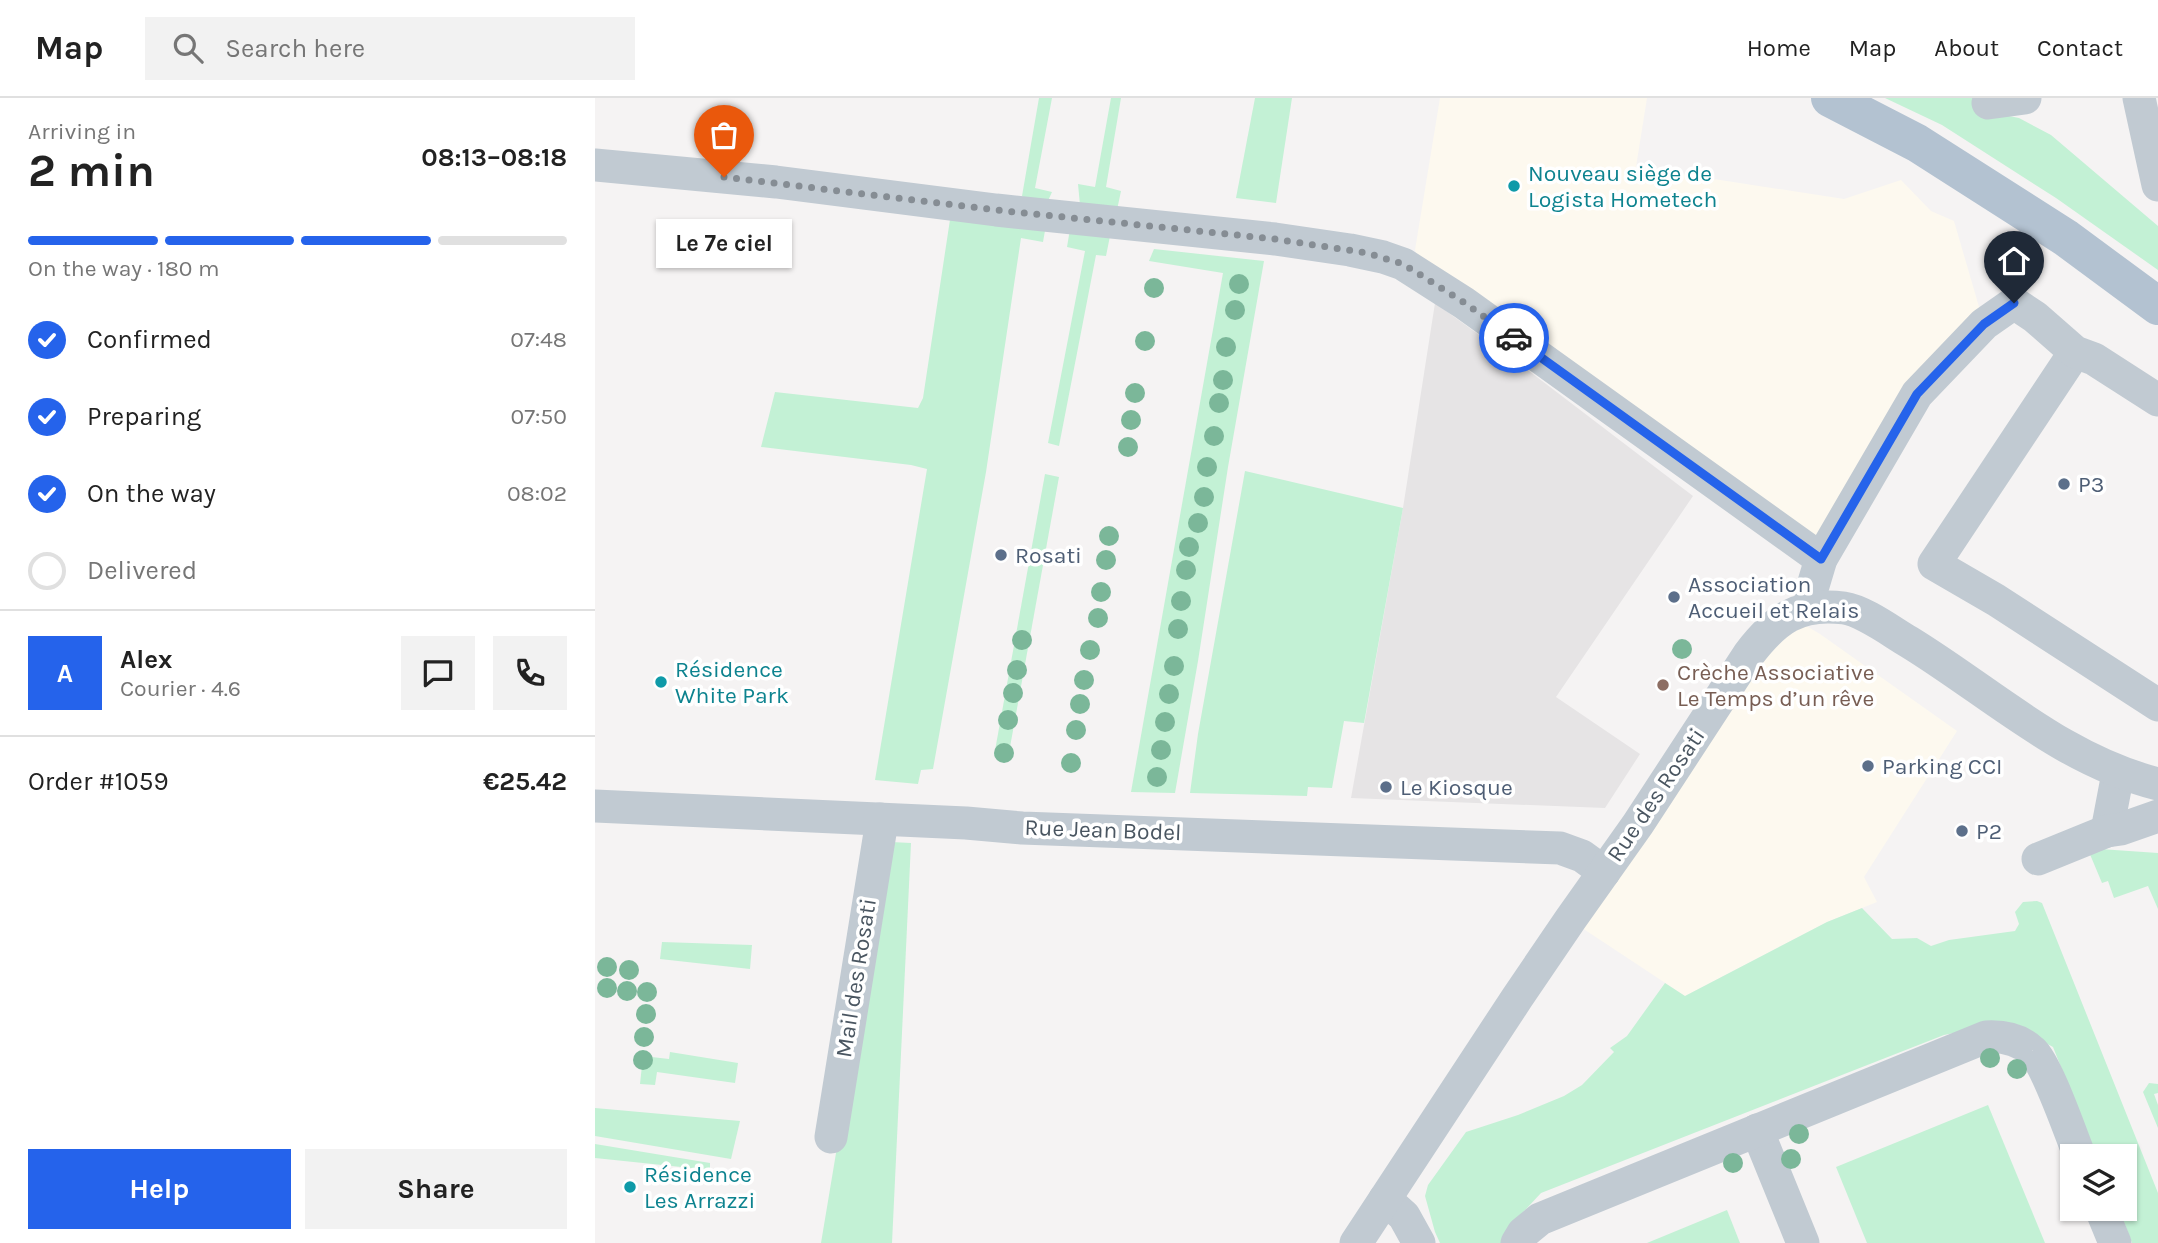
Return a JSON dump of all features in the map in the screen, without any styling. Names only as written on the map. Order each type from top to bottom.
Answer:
[{"type":"main road","points":[[1830,98],[1929,150],[2066,238],[2158,306]]},
{"type":"street","points":[[1988,103],[2025,98]]},
{"type":"street","points":[[2139,98],[2158,185]]},
{"type":"street","points":[[595,165],[776,182],[974,207],[1275,239],[1383,257],[1403,264],[1465,303],[1821,559]]},
{"type":"street","points":[[2158,400],[2094,359],[2075,352],[2035,317],[2014,303],[1984,324],[1917,394],[1821,559],[1812,589],[1810,608],[1846,608],[1865,616],[1928,654],[2074,752],[2118,772],[2158,784]]},
{"type":"street","points":[[2075,352],[1934,564],[1996,600],[2158,705]]},
{"type":"street","name":"Rue des Rosati","points":[[1356,1243],[1532,976],[1766,631],[1788,615],[1810,608]]},
{"type":"street","points":[[2107,831],[2118,772]]},
{"type":"street","name":"Rue Jean Bodel","points":[[595,806],[1022,828],[1560,848],[1582,856],[1604,872]]},
{"type":"street","points":[[2038,859],[2107,831],[2158,816]]},
{"type":"street","name":"Mail des Rosati","points":[[831,1137],[880,833],[880,819]]},
{"type":"street","points":[[1517,1243],[1523,1233],[1540,1219],[1974,1041],[1999,1037],[2011,1039],[2034,1052],[2075,1144]]},
{"type":"street","points":[[1757,1130],[1803,1243]]},
{"type":"street","points":[[1385,1199],[1404,1216],[1419,1243]]},
{"type":"street","points":[[2106,1221],[2115,1243]]},
{"type":"shaded area","points":[[1440,98],[1647,98],[1636,167],[1844,199],[1901,180],[1931,211],[1954,221],[1984,324],[1821,559],[1425,279],[1415,250]]},
{"type":"shaded area","points":[[1435,303],[1693,496],[1556,697],[1640,754],[1605,808],[1351,798],[1403,508]]},
{"type":"shaded area","points":[[1788,615],[1820,634],[1957,731],[1864,877],[1877,902],[1827,922],[1685,996],[1570,920]]},
{"type":"green space","points":[[1039,98],[1052,98],[1035,188],[1052,192],[1047,203],[1032,201],[1022,196]]},
{"type":"green space","points":[[1111,98],[1121,98],[1106,187],[1121,191],[1117,210],[1080,205],[1078,184],[1095,187]]},
{"type":"green space","points":[[1255,98],[1292,98],[1276,203],[1236,198]]},
{"type":"green space","points":[[1885,98],[1987,98],[1989,112],[2019,118],[2051,135],[2158,226],[2158,270],[2056,198],[1942,125]]},
{"type":"green space","points":[[951,213],[1046,225],[1043,242],[1021,238],[986,472],[933,769],[921,770],[918,784],[875,780],[927,469],[761,447],[775,392],[918,408],[923,398]]},
{"type":"green space","points":[[1070,229],[1110,236],[1106,256],[1096,255],[1059,446],[1048,443],[1085,251],[1067,247]]},
{"type":"green space","points":[[1154,249],[1264,261],[1175,793],[1131,792],[1223,273],[1149,261]]},
{"type":"green space","points":[[1245,471],[1403,508],[1364,723],[1344,721],[1332,788],[1308,787],[1307,796],[1190,793]]},
{"type":"green space","points":[[1045,474],[1059,477],[1008,758],[994,756]]},
{"type":"green space","points":[[891,842],[911,843],[892,1243],[821,1243],[870,950]]},
{"type":"green space","points":[[2100,849],[2158,853],[2158,909],[2148,886],[2114,898],[2108,881],[2102,883],[2089,852]]},
{"type":"green space","points":[[2023,902],[2042,903],[2158,1193],[2158,1243],[2132,1243],[2124,1221],[2137,1221],[2137,1144],[2092,1144],[2053,1047],[2042,1041],[1983,1027],[1944,1035],[1541,1193],[1512,1224],[1504,1243],[1440,1243],[1425,1196],[1428,1185],[1466,1132],[1518,1115],[1564,1096],[1582,1085],[1614,1052],[1610,1048],[1627,1036],[1665,983],[1685,996],[1827,922],[1862,908],[1892,939],[1917,938],[1931,946],[1949,940],[2015,931],[2019,924],[2015,912]]},
{"type":"green space","points":[[662,942],[752,945],[750,969],[660,959]]},
{"type":"green space","points":[[670,1052],[738,1063],[735,1083],[657,1072],[655,1085],[640,1084],[643,1056],[669,1059]]},
{"type":"green space","points":[[2149,1083],[2158,1084],[2158,1093],[2154,1094],[2158,1105],[2158,1128],[2143,1092]]},
{"type":"green space","points":[[1988,1105],[2045,1243],[1867,1243],[1836,1167]]},
{"type":"green space","points":[[595,1108],[740,1121],[731,1159],[595,1136]]},
{"type":"green space","points":[[595,1144],[710,1163],[710,1170],[595,1158]]},
{"type":"green space","points":[[1727,1210],[1740,1243],[1647,1243]]},
{"type":"way so far","points":[[724,177],[996,210],[1275,239],[1367,253],[1403,264],[1514,338]]},
{"type":"place","name":"Le 7e ciel","points":[[724,177]]},
{"type":"place","name":"Nouveau siège de Logista Hometech","points":[[1514,186]]},
{"type":"place","name":"P3","points":[[2064,484]]},
{"type":"place","name":"Rosati","points":[[1001,555]]},
{"type":"place","name":"Association Accueil et Relais","points":[[1674,597]]},
{"type":"place","name":"Résidence White Park","points":[[661,682]]},
{"type":"place","name":"Crèche Associative Le Temps d’un rêve","points":[[1663,685]]},
{"type":"place","name":"Parking CCI","points":[[1868,766]]},
{"type":"place","name":"Le Kiosque","points":[[1386,787]]},
{"type":"place","name":"P2","points":[[1962,831]]},
{"type":"place","name":"Résidence Les Arrazzi","points":[[630,1187]]},
{"type":"route","points":[[1514,338],[1821,559],[1917,394],[1984,324],[2014,303]]}]
